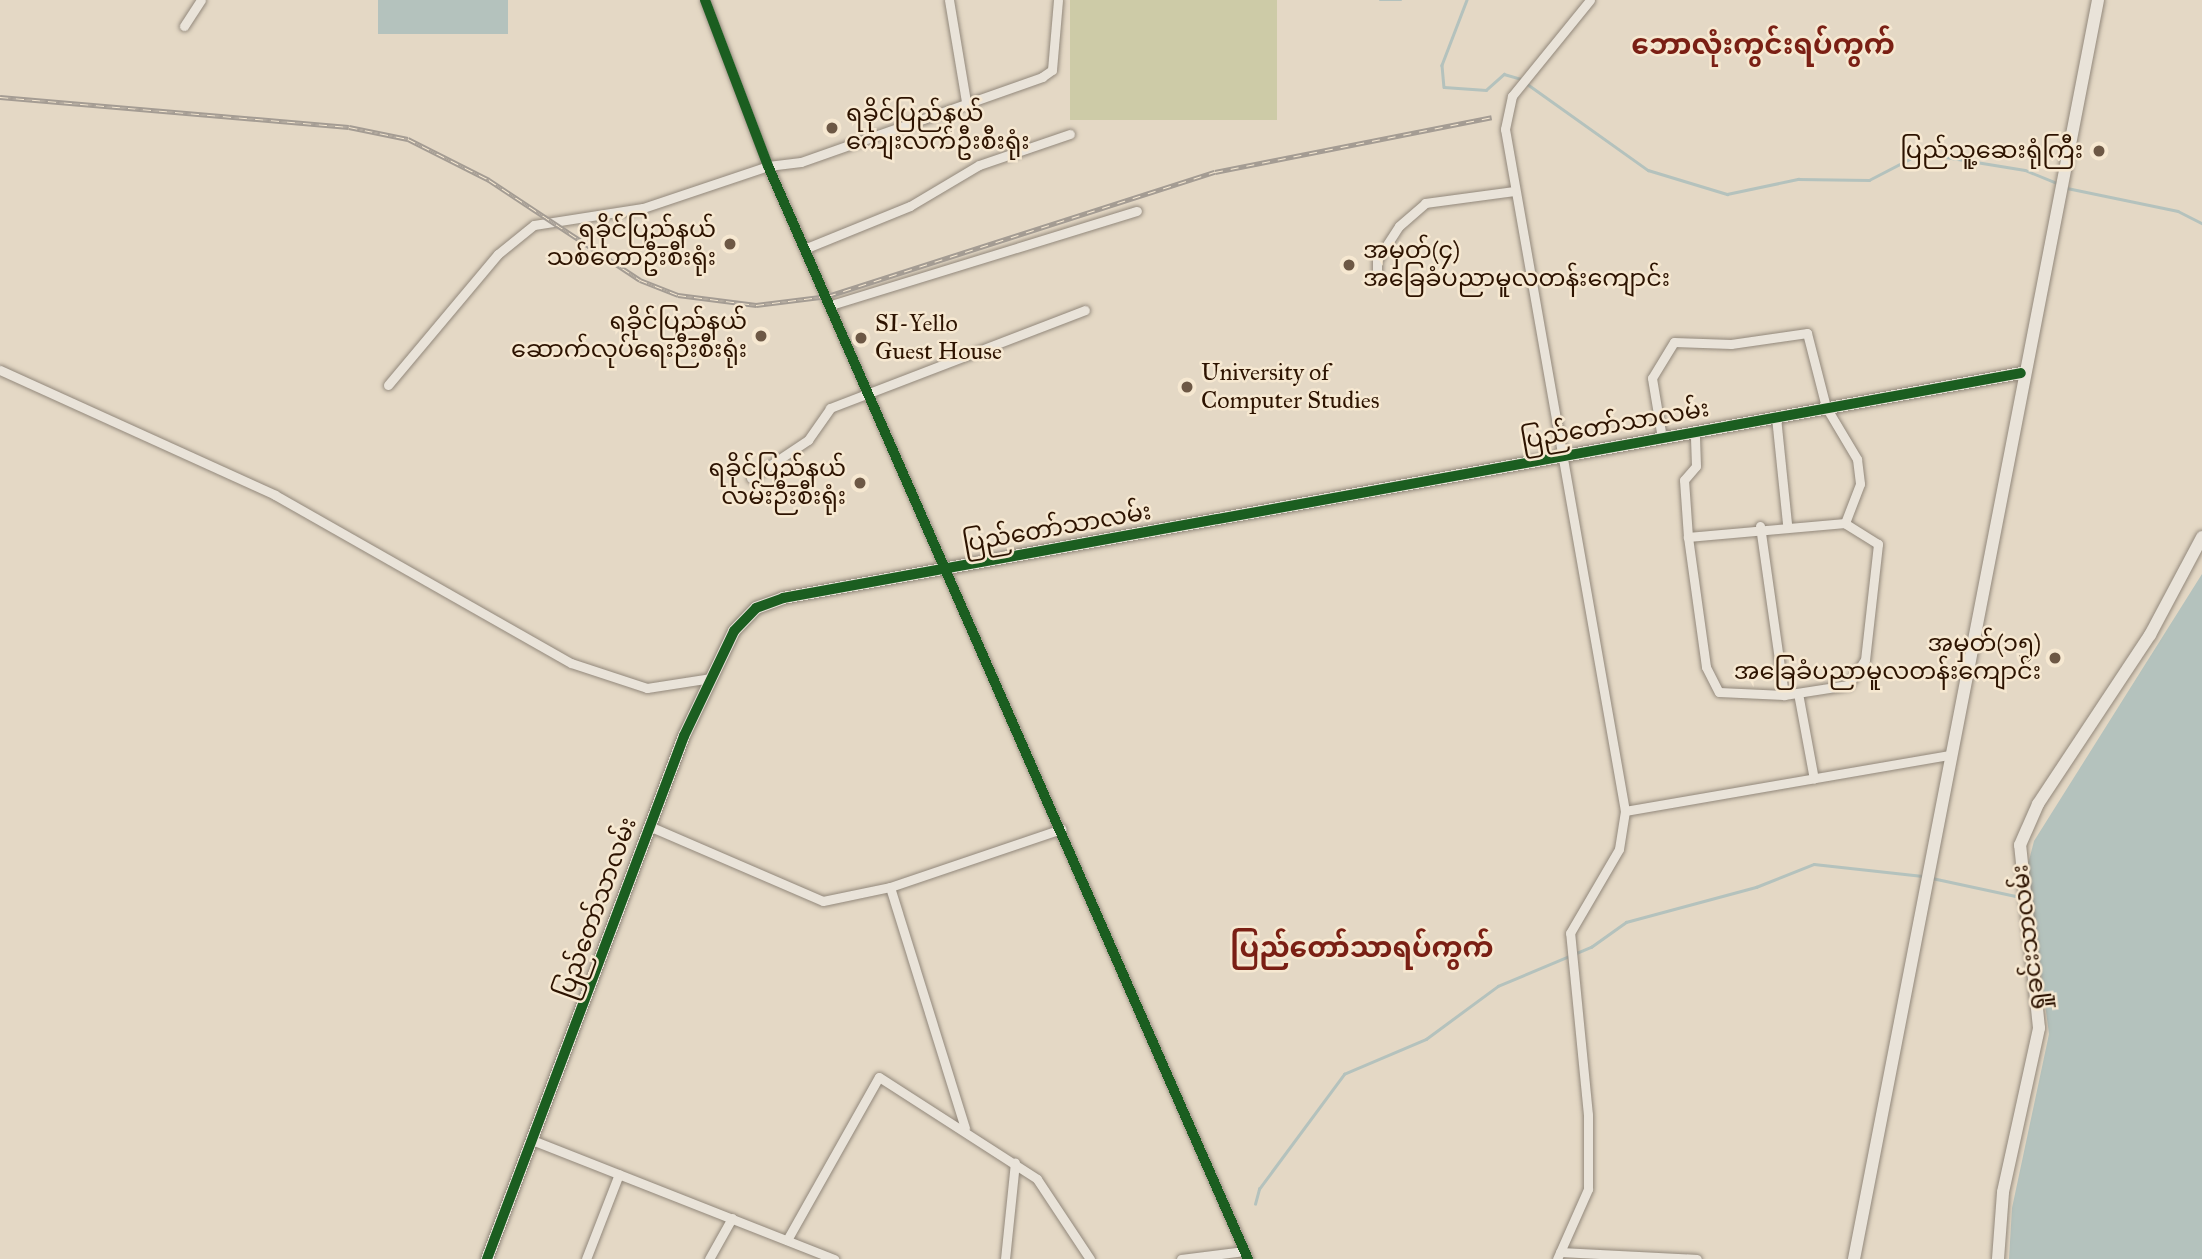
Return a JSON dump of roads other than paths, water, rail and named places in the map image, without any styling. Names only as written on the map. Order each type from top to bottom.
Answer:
[{"type":"street","points":[[184,26],[201,0]]},
{"type":"street","points":[[705,0],[768,166],[809,247],[831,305],[950,569],[1246,1255],[1181,1259]]},
{"type":"street","points":[[949,0],[966,102]]},
{"type":"street","points":[[388,385],[498,254],[534,225],[643,208],[768,166],[801,162],[1052,70],[1058,0]]},
{"type":"street","points":[[1590,0],[1519,88],[1505,129],[1560,456],[1625,811],[1619,849],[1570,933],[1588,1115],[1588,1189],[1558,1255],[1697,1259]]},
{"type":"street","points":[[1854,1259],[2021,373],[2098,0]]},
{"type":"street","points":[[809,247],[910,206],[979,165],[1070,134]]},
{"type":"street","points":[[1377,276],[1377,260],[1399,226],[1425,204],[1514,191]]},
{"type":"street","points":[[831,305],[1137,211]]},
{"type":"street","points":[[751,478],[808,440],[830,408],[869,390],[1085,310]]},
{"type":"street","points":[[1662,438],[1652,379],[1674,341],[1731,344],[1807,333],[1826,407],[1857,459],[1860,484],[1844,523]]},
{"type":"street","points":[[0,370],[275,495],[571,663],[647,688],[710,678]]},
{"type":"street","name":"ပြည်တော်သာလမ်း","points":[[487,1259],[649,826],[710,678],[738,624],[769,602],[2021,373]]},
{"type":"street","points":[[1776,417],[1787,523]]},
{"type":"street","points":[[1688,537],[1787,523],[1844,523],[1878,544],[1865,660],[1847,685],[1784,695],[1734,696],[1712,684],[1688,537],[1684,480],[1696,466],[1695,432]]},
{"type":"street","points":[[1760,526],[1784,695]]},
{"type":"street","name":"ရှုခင်းသာလမ်း","points":[[1998,1259],[2003,1192],[2039,1028],[2018,868],[2034,811],[2150,635],[2202,537]]},
{"type":"street","points":[[1798,693],[1814,779]]},
{"type":"street","points":[[1625,811],[1948,755]]},
{"type":"street","points":[[649,826],[823,901],[890,887],[1061,829]]},
{"type":"street","points":[[890,887],[965,1128]]},
{"type":"street","points":[[787,1240],[879,1077],[965,1128],[1038,1179],[1090,1259]]},
{"type":"street","points":[[532,1140],[834,1259]]},
{"type":"street","points":[[1005,1259],[1015,1163]]},
{"type":"street","points":[[586,1259],[619,1174]]},
{"type":"street","points":[[709,1259],[732,1218]]},
{"type":"waterway","points":[[1380,0],[1401,0]]},
{"type":"waterway","points":[[1467,0],[1442,65],[1444,87],[1486,90],[1504,74],[1521,79]]},
{"type":"waterway","points":[[1526,83],[1648,170],[1727,194],[1798,179],[1869,180],[1921,153],[2025,170],[2058,183]]},
{"type":"waterway","points":[[2067,188],[2178,211],[2202,223]]},
{"type":"waterway","points":[[1255,1204],[1259,1189],[1344,1074],[1426,1039],[1498,986],[1591,947],[1626,922],[1756,887],[1814,864],[1922,876]]},
{"type":"waterway","points":[[1932,878],[2021,897]]},
{"type":"railway","points":[[0,97],[349,127],[408,139],[489,180],[640,280],[678,295],[756,305],[828,296],[1215,172],[1492,117]]},
{"type":"place","name":"ရခိုင်ပြည်နယ် ကျေးလက်ဦးစီးရုံး","points":[[832,128]]},
{"type":"place","name":"ပြည်သူ့ဆေးရုံကြီး","points":[[2099,151]]},
{"type":"place","name":"ရခိုင်ပြည်နယ် သစ်တောဦးစီးရုံး","points":[[730,244]]},
{"type":"place","name":"အမှတ်(၄) အခြေခံပညာမူလတန်းကျောင်း","points":[[1349,265]]},
{"type":"place","name":"ရခိုင်ပြည်နယ် ဆောက်လုပ်ရေးဉီးစီးရုံး","points":[[761,336]]},
{"type":"place","name":"SI-Yello Guest House","points":[[861,338]]},
{"type":"place","name":"University of Computer Studies","points":[[1187,387]]},
{"type":"place","name":"ရခိုင်ပြည်နယ် လမ်းဉီးစီးရုံး","points":[[860,483]]},
{"type":"place","name":"အမှတ်(၁၅) အခြေခံပညာမူလတန်းကျောင်း","points":[[2055,658]]},
{"type":"district","name":"ဘောလုံးကွင်းရပ်ကွက်","points":[[1763,45]]},
{"type":"district","name":"ပြည်တော်သာရပ်ကွက်","points":[[1362,948]]}]
